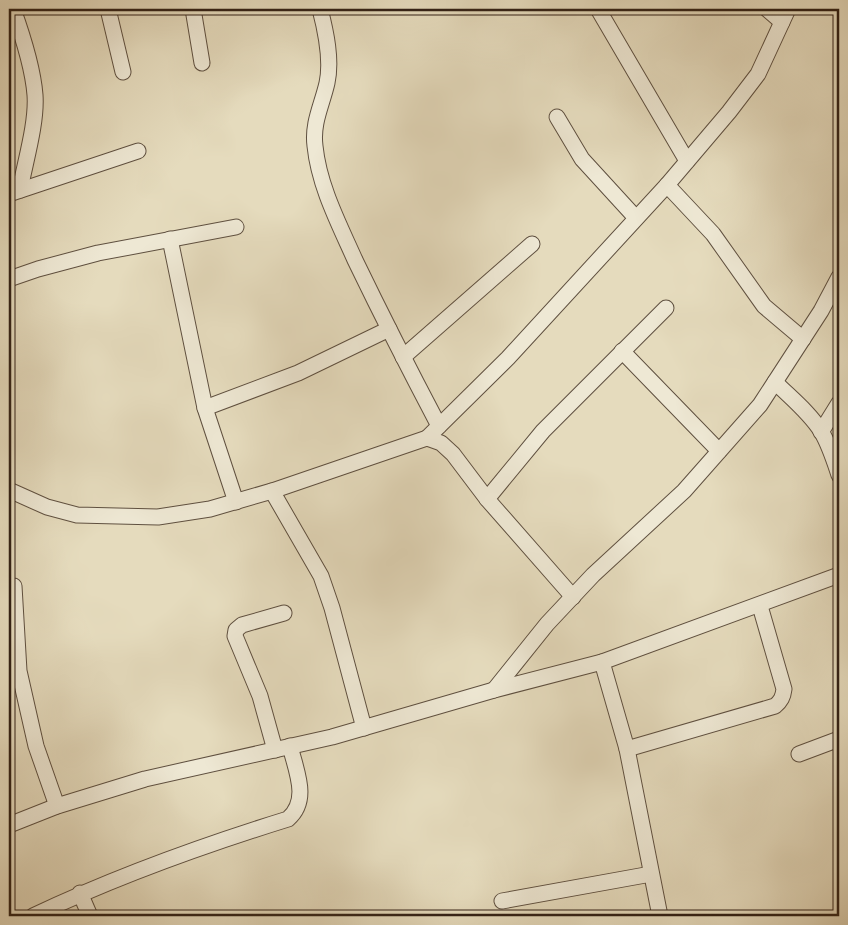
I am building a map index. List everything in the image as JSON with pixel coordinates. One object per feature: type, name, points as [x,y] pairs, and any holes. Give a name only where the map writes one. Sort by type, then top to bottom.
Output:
[{"type":"street","points":[[14,9],[33,81],[35,97],[34,120],[14,192]]},
{"type":"street","points":[[108,9],[123,72]]},
{"type":"street","points":[[193,9],[202,63]]},
{"type":"street","points":[[320,9],[330,63],[327,83],[316,118],[314,145],[319,168],[337,221],[388,329],[439,426]]},
{"type":"street","points":[[598,9],[687,161]]},
{"type":"street","points":[[9,490],[47,507],[77,515],[158,517],[210,510],[272,492],[427,438],[508,358],[667,185],[729,112],[758,74],[785,16],[768,9]]},
{"type":"street","points":[[557,117],[582,159],[636,218]]},
{"type":"street","points":[[14,192],[138,151]]},
{"type":"street","points":[[667,185],[713,234],[764,306],[803,339]]},
{"type":"street","points":[[9,279],[98,253],[236,227]]},
{"type":"street","points":[[170,239],[204,408],[236,502]]},
{"type":"street","points":[[403,357],[532,244]]},
{"type":"street","points":[[494,690],[547,624],[593,575],[684,491],[760,405],[821,311],[839,276]]},
{"type":"street","points":[[487,499],[543,431],[666,308]]},
{"type":"street","points":[[204,408],[298,373],[388,329]]},
{"type":"street","points":[[622,351],[719,451]]},
{"type":"street","points":[[775,382],[810,416],[831,452],[839,475]]},
{"type":"street","points":[[821,432],[839,403]]},
{"type":"street","points":[[427,438],[441,442],[453,454],[487,499],[573,597]]},
{"type":"street","points":[[272,492],[321,576],[332,608],[364,728]]},
{"type":"street","points":[[9,825],[57,806],[145,779],[364,728],[494,690],[602,662],[839,576]]},
{"type":"street","points":[[14,586],[19,671],[36,746],[57,806]]},
{"type":"street","points":[[627,749],[775,706],[780,702],[784,690],[760,606]]},
{"type":"street","points":[[275,750],[260,696],[235,636],[236,630],[242,626],[284,613]]},
{"type":"street","points":[[602,662],[627,749],[660,916]]},
{"type":"street","points":[[799,754],[839,739]]},
{"type":"street","points":[[33,916],[80,893],[202,847],[288,819],[296,812],[300,800],[299,783],[290,746]]},
{"type":"street","points":[[502,901],[651,874]]},
{"type":"street","points":[[80,893],[90,916]]}]
